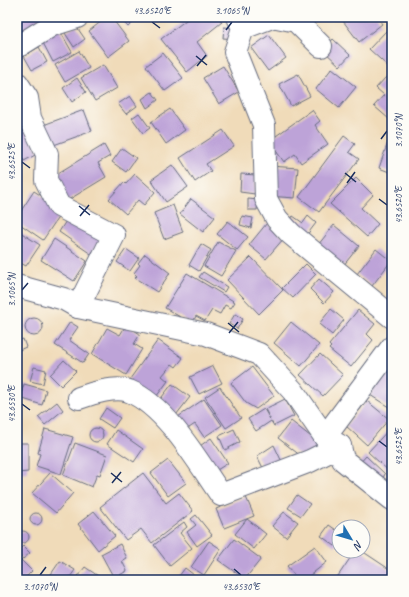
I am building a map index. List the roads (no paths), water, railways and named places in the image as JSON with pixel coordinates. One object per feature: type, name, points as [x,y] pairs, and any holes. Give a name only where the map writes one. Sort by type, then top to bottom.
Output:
[{"type":"street","points":[[17,47],[52,25],[77,17]]},
{"type":"street","points":[[272,17],[240,22],[236,52],[264,125],[266,199],[277,219],[291,234],[392,317]]},
{"type":"street","points":[[277,17],[296,21],[321,46]]},
{"type":"street","points":[[17,83],[27,98],[30,118],[47,154],[46,180],[60,206],[114,235],[78,307]]},
{"type":"street","points":[[17,286],[64,299],[78,307],[206,334],[259,354],[294,391],[332,441],[343,460],[392,499]]},
{"type":"street","points":[[79,398],[98,390],[128,390],[160,411],[221,495],[310,461],[332,441],[392,347]]}]
